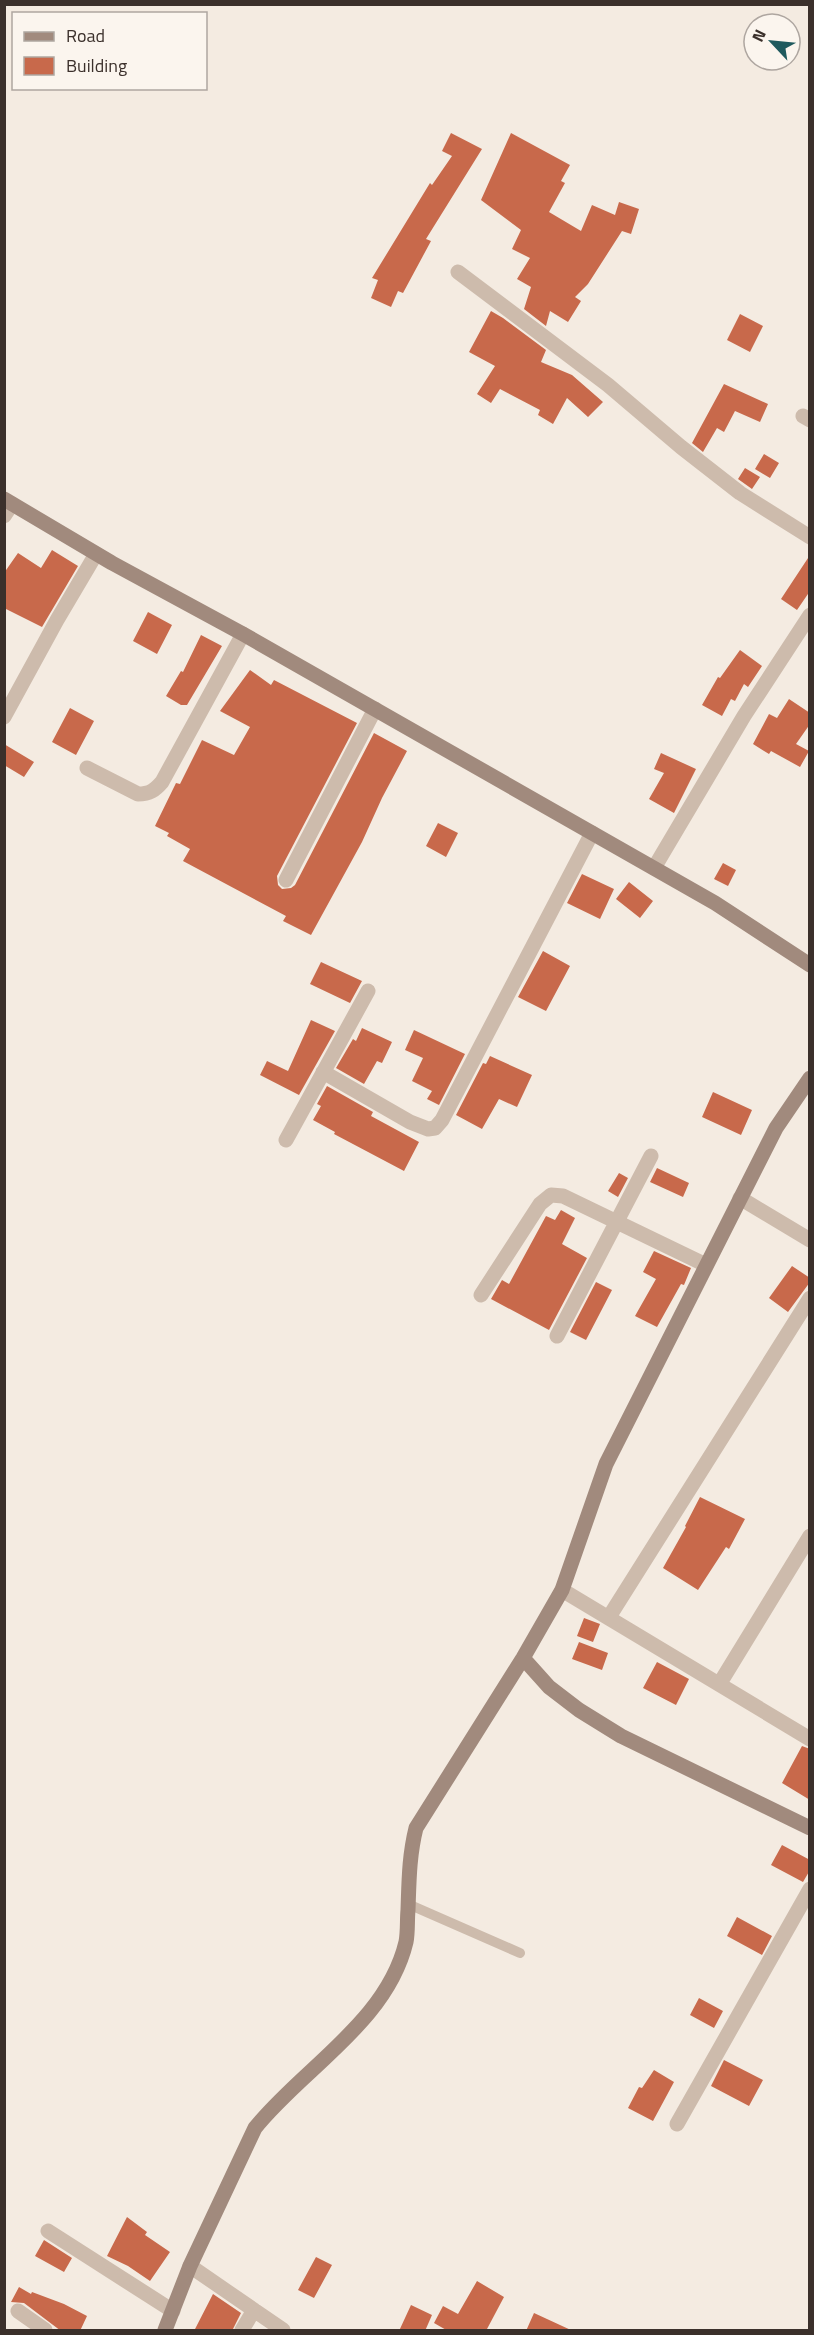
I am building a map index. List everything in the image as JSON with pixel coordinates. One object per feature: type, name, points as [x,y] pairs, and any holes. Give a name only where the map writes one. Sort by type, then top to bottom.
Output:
[{"type":"main road","points":[[7,506],[243,634],[716,903],[810,965]]},
{"type":"main road","points":[[165,2331],[255,2128],[270,2109],[351,2033],[390,1983],[406,1941],[410,1851],[416,1828],[523,1658],[567,1593],[606,1464],[776,1128],[810,1078]]},
{"type":"main road","points":[[523,1658],[549,1687],[612,1731],[810,1828]]},
{"type":"street","points":[[458,272],[608,385],[740,493],[810,537]]},
{"type":"street","points":[[4,717],[96,554]]},
{"type":"street","points":[[654,868],[744,716],[810,615]]},
{"type":"street","points":[[87,768],[138,794],[147,794],[155,790],[162,782],[243,634]]},
{"type":"street","points":[[286,880],[375,709]]},
{"type":"street","points":[[323,1072],[410,1122],[428,1130],[435,1128],[592,833]]},
{"type":"street","points":[[286,1140],[368,991]]},
{"type":"street","points":[[557,1336],[651,1156]]},
{"type":"street","points":[[481,1295],[540,1204],[551,1195],[563,1197],[706,1264]]},
{"type":"street","points":[[740,1198],[810,1240]]},
{"type":"street","points":[[609,1617],[810,1298]]},
{"type":"street","points":[[720,1683],[810,1536]]},
{"type":"street","points":[[567,1593],[810,1739]]},
{"type":"street","points":[[677,2124],[810,1889]]},
{"type":"street","points":[[48,2231],[172,2311]]},
{"type":"street","points":[[194,2269],[283,2331]]},
{"type":"street","points":[[242,2331],[254,2310]]},
{"type":"street","points":[[18,2311],[45,2331]]},
{"type":"lane","points":[[408,1904],[520,1953]]},
{"type":"building","points":[[451,133],[482,149],[426,239],[431,241],[403,293],[398,291],[391,307],[371,298],[378,280],[372,278],[430,183],[432,185],[452,156],[442,151]]},
{"type":"building","points":[[511,133],[570,165],[561,181],[565,183],[549,212],[581,231],[592,205],[615,215],[619,202],[639,209],[631,234],[622,231],[588,284],[575,297],[581,301],[568,322],[550,311],[546,326],[524,309],[531,287],[517,279],[530,258],[512,249],[521,230],[481,200]]},
{"type":"building","points":[[491,311],[546,350],[541,362],[572,375],[603,402],[588,417],[567,398],[553,424],[538,415],[540,410],[500,389],[491,403],[477,394],[495,366],[469,352]]},
{"type":"building","points":[[740,314],[763,326],[750,352],[727,340]]},
{"type":"building","points":[[724,384],[768,404],[760,422],[735,411],[724,432],[717,428],[703,452],[692,443]]},
{"type":"building","points":[[764,454],[779,463],[770,478],[755,469]]},
{"type":"building","points":[[745,468],[760,477],[752,489],[738,479]]},
{"type":"building","points":[[52,550],[78,566],[42,627],[4,608],[4,573],[18,553],[41,568]]},
{"type":"building","points":[[810,555],[810,591],[797,610],[781,599]]},
{"type":"building","points":[[148,612],[172,625],[157,654],[133,641]]},
{"type":"building","points":[[201,635],[222,646],[187,705],[181,705],[166,696],[181,671],[183,672]]},
{"type":"building","points":[[740,650],[762,666],[748,687],[744,684],[735,701],[731,699],[722,716],[702,705],[718,677],[720,678]]},
{"type":"building","points":[[250,670],[271,685],[274,680],[357,723],[277,876],[278,885],[282,889],[295,885],[374,733],[407,751],[362,842],[311,935],[283,921],[286,916],[183,861],[190,849],[167,836],[169,833],[155,826],[176,783],[180,784],[202,740],[234,755],[250,727],[220,711]]},
{"type":"building","points":[[789,699],[810,713],[810,724],[796,744],[809,751],[800,767],[771,751],[769,754],[753,744],[769,714],[777,718]]},
{"type":"building","points":[[70,708],[94,721],[76,755],[52,742]]},
{"type":"building","points":[[4,744],[34,762],[24,777],[4,765]]},
{"type":"building","points":[[661,753],[696,769],[674,813],[649,799],[664,773],[654,769]]},
{"type":"building","points":[[438,823],[458,833],[446,857],[426,846]]},
{"type":"building","points":[[723,863],[736,870],[728,886],[714,879]]},
{"type":"building","points":[[582,874],[614,889],[600,919],[567,903]]},
{"type":"building","points":[[629,882],[653,901],[640,918],[616,899]]},
{"type":"building","points":[[543,951],[570,966],[546,1011],[518,997]]},
{"type":"building","points":[[321,962],[362,981],[350,1003],[310,984]]},
{"type":"building","points":[[311,1020],[335,1031],[299,1095],[260,1075],[267,1061],[288,1071]]},
{"type":"building","points":[[362,1028],[392,1042],[382,1063],[377,1061],[364,1084],[336,1068],[353,1039],[356,1041]]},
{"type":"building","points":[[414,1030],[465,1054],[439,1105],[427,1099],[432,1091],[412,1081],[423,1058],[405,1050]]},
{"type":"building","points":[[490,1056],[532,1075],[517,1107],[499,1099],[482,1129],[456,1115],[483,1063],[486,1064]]},
{"type":"building","points":[[327,1086],[373,1112],[371,1116],[419,1142],[404,1171],[334,1134],[335,1132],[313,1120],[321,1106],[317,1104]]},
{"type":"building","points":[[713,1092],[752,1110],[741,1135],[702,1117]]},
{"type":"building","points":[[657,1168],[689,1183],[683,1197],[650,1182]]},
{"type":"building","points":[[619,1173],[628,1178],[618,1197],[608,1191]]},
{"type":"building","points":[[561,1210],[575,1218],[562,1244],[587,1258],[549,1330],[491,1299],[502,1280],[509,1284],[546,1216],[555,1220]]},
{"type":"building","points":[[654,1251],[691,1268],[684,1285],[681,1284],[657,1327],[635,1316],[656,1279],[643,1272]]},
{"type":"building","points":[[792,1266],[810,1278],[810,1282],[788,1312],[769,1298]]},
{"type":"building","points":[[596,1282],[612,1290],[586,1340],[570,1332]]},
{"type":"building","points":[[700,1497],[745,1519],[729,1549],[726,1547],[698,1590],[663,1568]]},
{"type":"building","points":[[584,1618],[600,1624],[593,1642],[577,1636]]},
{"type":"building","points":[[579,1642],[608,1653],[602,1670],[572,1659]]},
{"type":"building","points":[[657,1662],[689,1679],[676,1705],[643,1688]]},
{"type":"building","points":[[802,1746],[810,1749],[810,1800],[782,1783]]},
{"type":"building","points":[[782,1845],[810,1860],[810,1870],[803,1882],[771,1865]]},
{"type":"building","points":[[737,1917],[772,1936],[762,1955],[727,1936]]},
{"type":"building","points":[[699,1998],[723,2011],[714,2028],[690,2015]]},
{"type":"building","points":[[724,2060],[763,2080],[749,2106],[711,2086]]},
{"type":"building","points":[[654,2070],[674,2082],[653,2121],[628,2108],[639,2087],[642,2088]]},
{"type":"building","points":[[127,2217],[147,2232],[145,2235],[170,2252],[150,2281],[128,2266],[107,2256]]},
{"type":"building","points":[[44,2240],[72,2258],[64,2272],[35,2256]]},
{"type":"building","points":[[316,2257],[332,2265],[314,2298],[298,2290]]},
{"type":"building","points":[[477,2281],[504,2297],[487,2329],[490,2331],[448,2331],[434,2323],[443,2306],[458,2314]]},
{"type":"building","points":[[19,2287],[31,2294],[32,2292],[64,2304],[87,2316],[80,2331],[61,2331],[24,2303],[11,2302]]},
{"type":"building","points":[[213,2294],[241,2313],[232,2331],[194,2331]]},
{"type":"building","points":[[411,2305],[432,2315],[425,2331],[399,2331]]},
{"type":"building","points":[[534,2313],[573,2331],[526,2331]]}]
